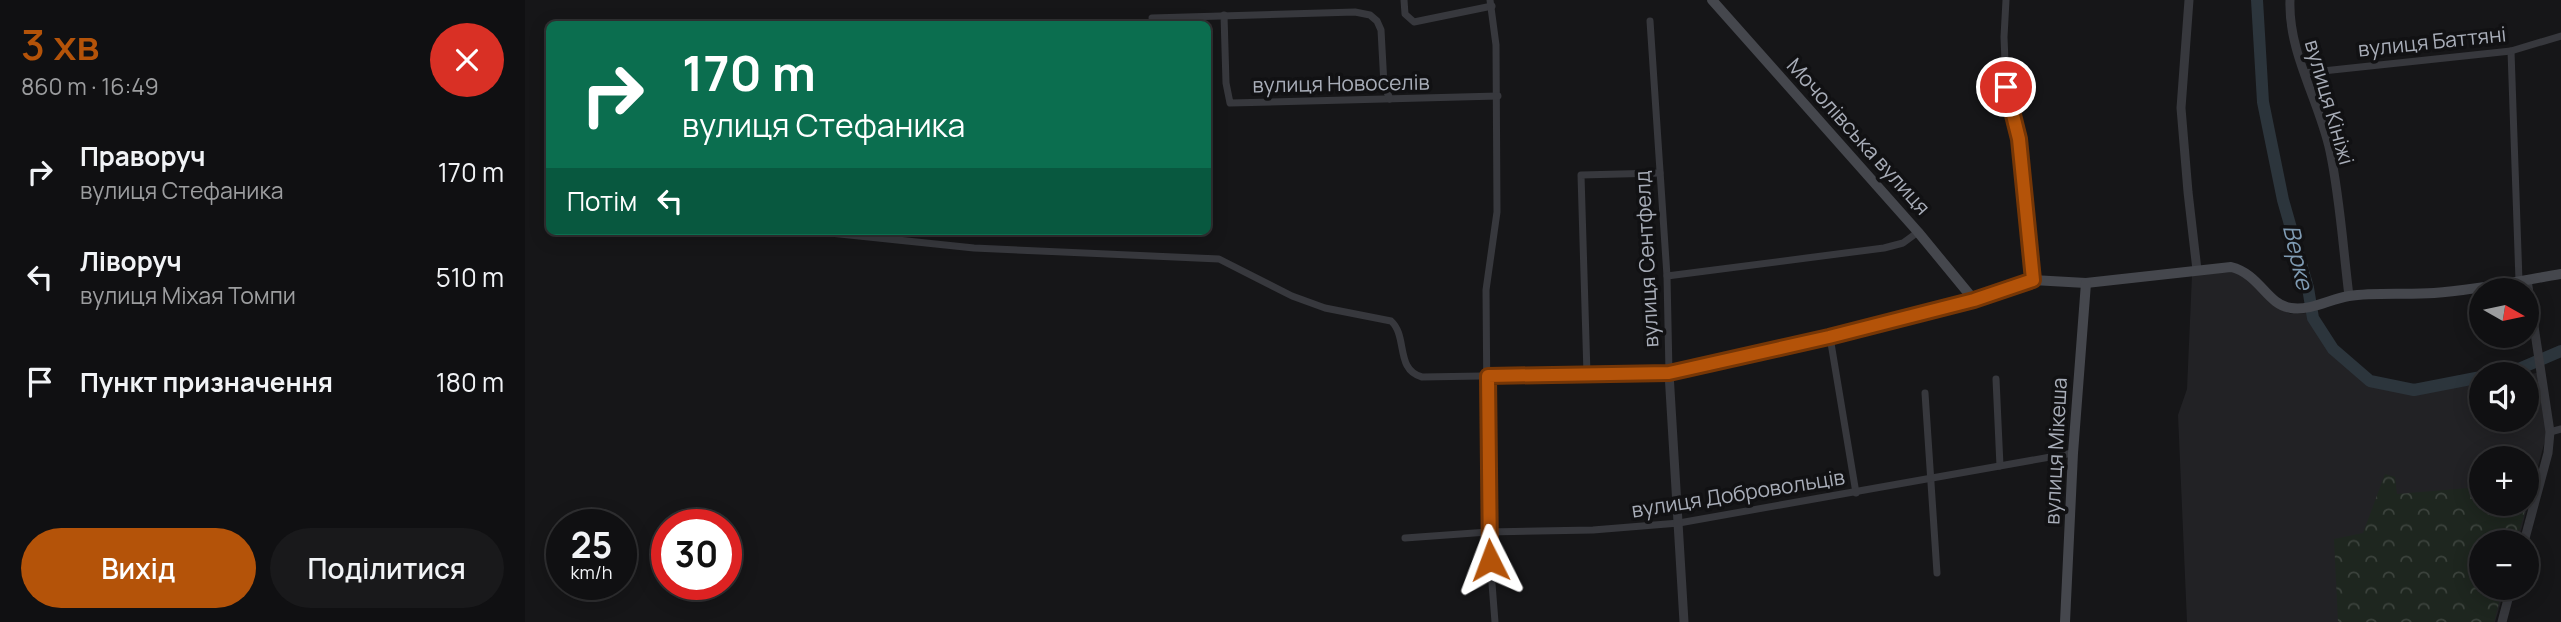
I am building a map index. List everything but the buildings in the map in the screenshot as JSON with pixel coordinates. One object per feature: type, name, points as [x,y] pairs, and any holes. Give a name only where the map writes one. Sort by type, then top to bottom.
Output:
[{"type":"main road","name":"Мочолівська вулиця","points":[[1712,0],[1918,232],[1974,300]]},
{"type":"main road","points":[[1974,300],[2033,280],[2086,283],[2231,267],[2243,270],[2280,304],[2290,308],[2310,307],[2349,296],[2435,293],[2469,288]]},
{"type":"main road","points":[[2539,278],[2561,274]]},
{"type":"main road","name":"вулиця Мікеша","points":[[2065,622],[2073,453],[2086,283]]},
{"type":"street","points":[[1403,0],[1405,14],[1413,22],[1491,3],[1496,45],[1497,212],[1486,290],[1488,533],[1495,622]]},
{"type":"street","points":[[2007,0],[2004,37],[2006,87],[2019,139],[2033,280]]},
{"type":"street","points":[[2189,0],[2181,108],[2187,192],[2197,270]]},
{"type":"street","name":"вулиця Кініжі","points":[[2290,0],[2296,51],[2317,106],[2330,151],[2349,296]]},
{"type":"street","points":[[1152,18],[1355,12],[1370,15],[1381,30],[1384,85],[1390,99]]},
{"type":"street","name":"вулиця Новоселів","points":[[1223,16],[1226,83],[1230,103],[1497,96]]},
{"type":"street","name":"вулиця Сентфелд","points":[[1650,21],[1667,276],[1669,373],[1684,622]]},
{"type":"street","name":"вулиця Баттяні","points":[[2304,73],[2511,51],[2561,36]]},
{"type":"street","points":[[2511,51],[2523,278]]},
{"type":"street","points":[[1587,374],[1581,175],[1660,173]]},
{"type":"street","points":[[1667,276],[1884,248],[1903,243],[1918,232]]},
{"type":"street","points":[[849,235],[974,248],[1219,259],[1292,296],[1325,308],[1391,321],[1399,328],[1404,359],[1415,375],[1669,373],[1829,337],[1974,300]]},
{"type":"street","points":[[1829,337],[1856,493]]},
{"type":"street","points":[[2527,530],[2548,453],[2550,432],[2538,348]]},
{"type":"street","points":[[1996,379],[2000,466]]},
{"type":"street","points":[[1925,393],[1937,573]]},
{"type":"street","points":[[2550,432],[2561,429]]},
{"type":"street","name":"вулиця Добровольців","points":[[1405,538],[1593,530],[1679,523],[2073,453]]},
{"type":"street","points":[[2501,622],[2507,600]]},
{"type":"shaded area","points":[[2231,272],[2242,274],[2278,308],[2291,314],[2307,313],[2329,352],[2367,384],[2412,395],[2469,384],[2469,432],[2539,432],[2540,372],[2547,433],[2539,463],[2539,446],[2469,446],[2469,516],[2525,516],[2521,530],[2469,530],[2469,600],[2501,600],[2495,622],[2187,622],[2178,415],[2187,389],[2192,275]]},
{"type":"green space","points":[[2385,474],[2395,477],[2397,494],[2469,488],[2469,516],[2524,516],[2519,530],[2469,530],[2469,600],[2500,600],[2494,622],[2338,622],[2334,539],[2363,533]]},
{"type":"waterway","name":"Верке","points":[[2257,0],[2263,102],[2283,200],[2308,288],[2313,318],[2333,349],[2370,381],[2414,390],[2469,379]]},
{"type":"waterway","name":"Верке","points":[[2535,362],[2561,351]]},
{"type":"route","points":[[1490,560],[1488,376],[1669,373],[1829,337],[1974,300],[2033,280],[2019,139],[2006,87]]}]
